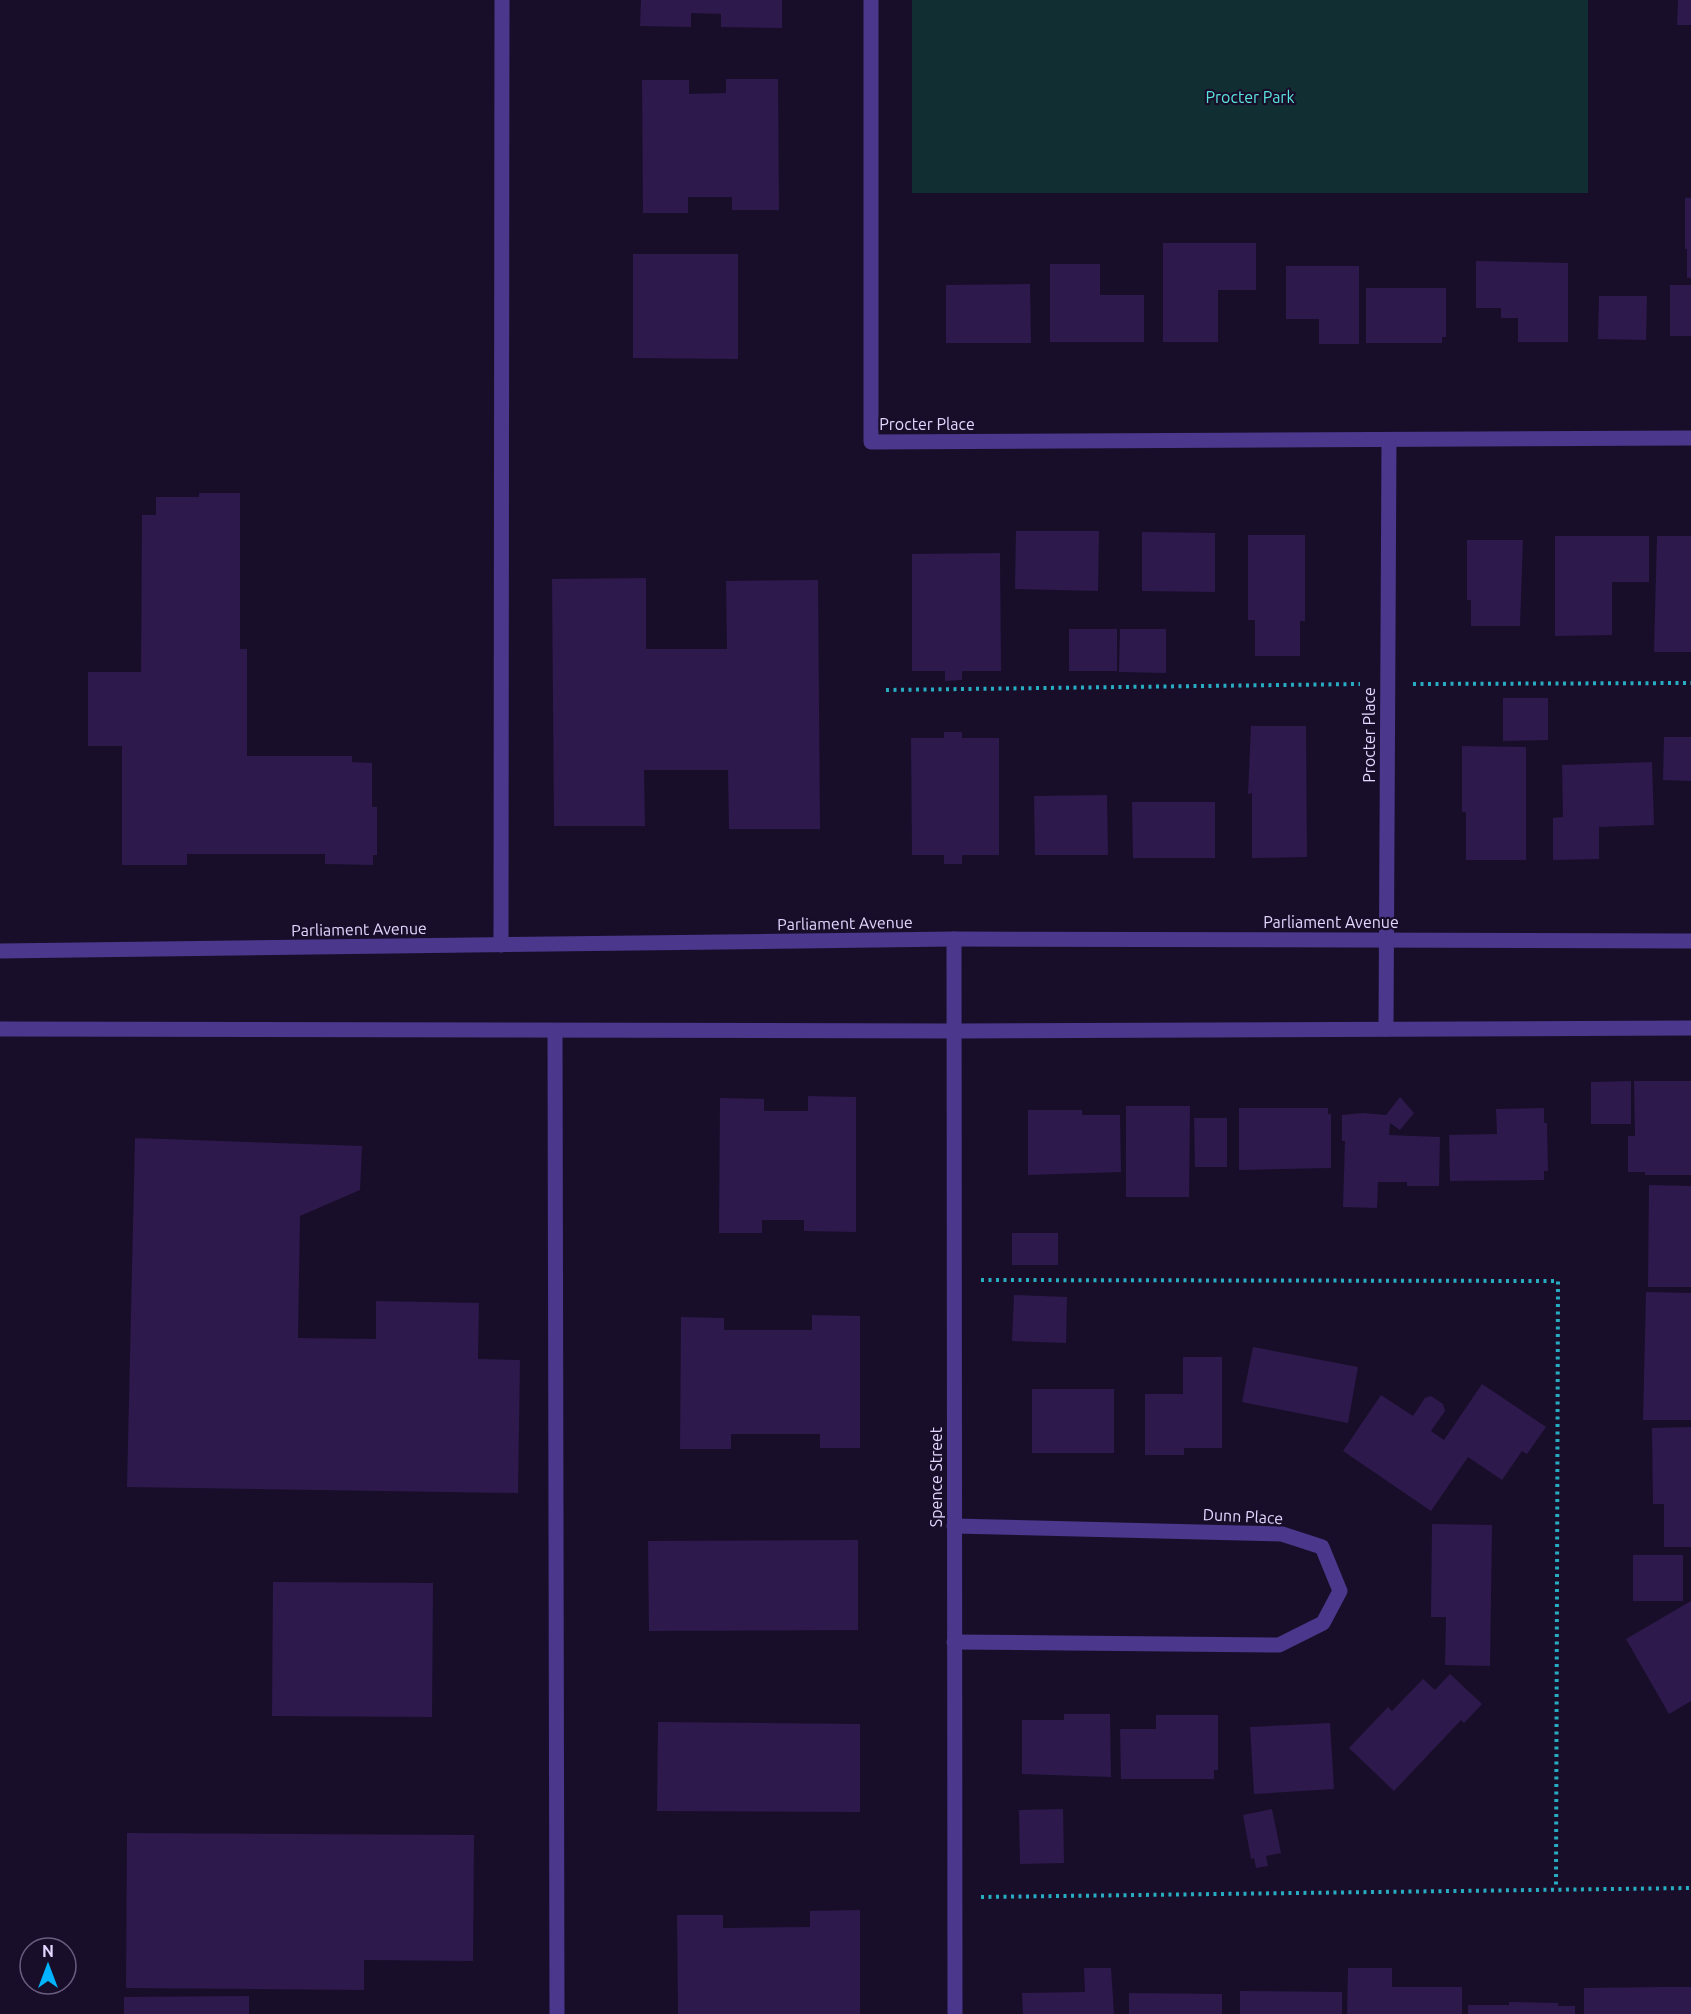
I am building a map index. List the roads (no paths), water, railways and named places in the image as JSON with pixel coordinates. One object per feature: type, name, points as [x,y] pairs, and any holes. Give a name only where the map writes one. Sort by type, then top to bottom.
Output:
[{"type":"street","points":[[501,945],[502,0]]},
{"type":"street","name":"Procter Place","points":[[871,0],[871,442],[1691,438]]},
{"type":"street","name":"Procter Place","points":[[1386,1029],[1389,440]]},
{"type":"street","name":"Parliament Avenue","points":[[0,951],[954,939],[1691,941]]},
{"type":"street","name":"Spence Street","points":[[954,939],[955,2014]]},
{"type":"street","points":[[0,1029],[954,1031],[1691,1028]]},
{"type":"street","points":[[555,1031],[557,2014]]},
{"type":"street","name":"Dunn Place","points":[[954,1526],[1282,1534],[1322,1547],[1340,1591],[1323,1623],[1279,1645],[954,1642]]},
{"type":"park label","name":"Procter Park","points":[[1250,97]]}]
